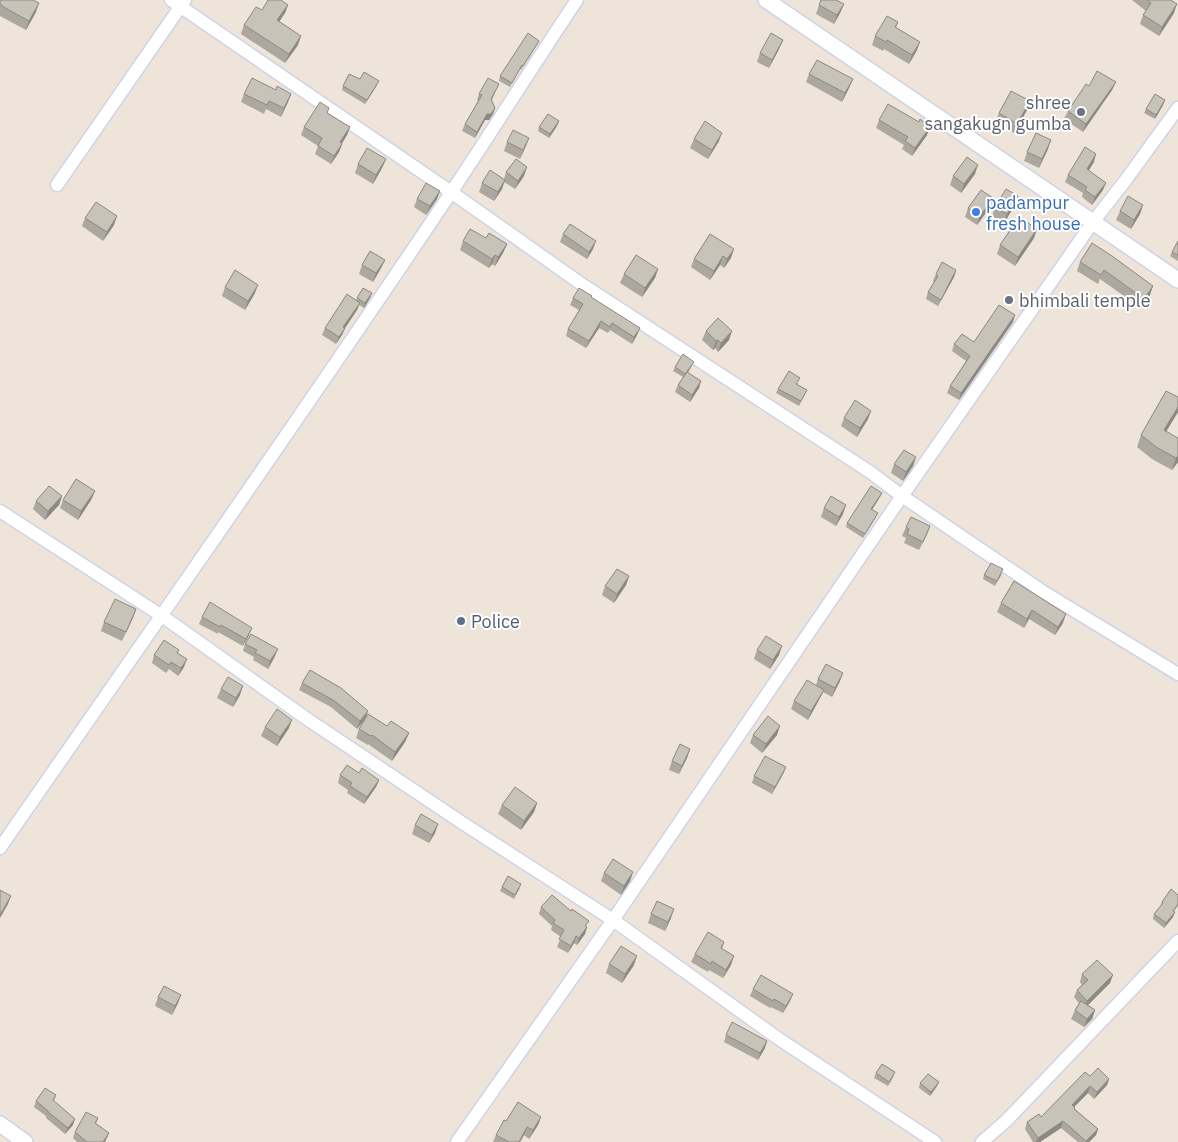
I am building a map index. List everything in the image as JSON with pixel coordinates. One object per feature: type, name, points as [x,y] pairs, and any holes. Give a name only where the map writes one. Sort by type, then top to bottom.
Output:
[{"type":"street","points":[[0,848],[162,616],[451,192],[577,0]]},
{"type":"street","points":[[766,0],[1178,280]]},
{"type":"street","points":[[57,185],[179,2],[580,283],[870,472],[902,496],[1042,591],[1178,674]]},
{"type":"street","points":[[457,1142],[613,920],[902,496],[1093,222],[1178,108]]},
{"type":"street","points":[[0,511],[162,616],[310,721],[464,824],[613,920],[780,1039],[935,1142]]},
{"type":"street","points":[[982,1142],[1007,1120],[1178,941]]},
{"type":"street","points":[[0,1124],[25,1142]]},
{"type":"building","points":[[0,0],[33,0],[39,3],[29,21],[5,8],[0,4]]},
{"type":"building","points":[[268,0],[281,0],[288,5],[277,20],[301,36],[289,54],[244,25],[256,7],[262,10]]},
{"type":"building","points":[[821,0],[836,0],[844,4],[837,15],[819,5]]},
{"type":"building","points":[[1147,0],[1171,0],[1177,4],[1162,27],[1143,15],[1151,3]]},
{"type":"building","points":[[887,16],[898,22],[895,27],[920,42],[912,55],[887,40],[886,42],[875,36]]},
{"type":"building","points":[[528,33],[539,41],[512,83],[500,76]]},
{"type":"building","points":[[771,33],[783,40],[772,60],[760,53]]},
{"type":"building","points":[[817,60],[853,79],[845,93],[809,74]]},
{"type":"building","points":[[1097,71],[1116,82],[1086,124],[1068,111],[1086,84],[1089,86]]},
{"type":"building","points":[[364,72],[379,81],[367,100],[343,86],[349,74],[360,79]]},
{"type":"building","points":[[252,78],[276,90],[277,86],[291,94],[284,108],[269,101],[267,105],[244,94]]},
{"type":"building","points":[[488,78],[499,84],[491,99],[495,108],[491,114],[487,114],[477,132],[465,124],[482,95],[479,94]]},
{"type":"building","points":[[1011,91],[1030,101],[1017,124],[999,113]]},
{"type":"building","points":[[1155,94],[1165,100],[1156,115],[1146,109]]},
{"type":"building","points":[[320,102],[329,108],[327,113],[350,127],[340,142],[342,144],[334,156],[318,146],[322,138],[304,127]]},
{"type":"building","points":[[888,104],[919,122],[920,119],[930,127],[915,148],[905,141],[908,137],[879,120]]},
{"type":"building","points":[[548,114],[559,121],[550,134],[539,127]]},
{"type":"building","points":[[705,121],[722,133],[712,150],[694,139]]},
{"type":"building","points":[[513,130],[529,138],[523,150],[507,142]]},
{"type":"building","points":[[1036,133],[1051,140],[1042,159],[1027,152]]},
{"type":"building","points":[[1085,147],[1096,154],[1087,169],[1106,183],[1095,197],[1085,190],[1087,187],[1068,175]]},
{"type":"building","points":[[367,148],[386,159],[376,175],[358,164]]},
{"type":"building","points":[[967,157],[978,165],[964,184],[953,176]]},
{"type":"building","points":[[516,159],[527,167],[518,181],[506,172]]},
{"type":"building","points":[[490,170],[505,180],[498,192],[482,183]]},
{"type":"building","points":[[426,183],[440,191],[430,206],[417,199]]},
{"type":"building","points":[[1006,189],[1018,196],[1007,214],[995,207]]},
{"type":"building","points":[[981,190],[993,198],[980,216],[968,208]]},
{"type":"building","points":[[1128,196],[1143,205],[1134,220],[1120,211]]},
{"type":"building","points":[[96,202],[117,216],[107,232],[85,218]]},
{"type":"building","points":[[1019,217],[1037,229],[1018,257],[1000,245]]},
{"type":"building","points":[[570,224],[596,241],[589,252],[563,234]]},
{"type":"building","points":[[470,229],[486,238],[489,233],[507,244],[498,257],[495,255],[492,259],[463,241]]},
{"type":"building","points":[[710,234],[734,249],[727,259],[723,256],[714,271],[694,259]]},
{"type":"building","points":[[1178,241],[1178,255],[1172,252]]},
{"type":"building","points":[[1092,243],[1153,286],[1144,299],[1104,270],[1101,275],[1080,262]]},
{"type":"building","points":[[370,251],[385,260],[376,273],[362,265]]},
{"type":"building","points":[[636,255],[658,269],[645,288],[624,274]]},
{"type":"building","points":[[942,262],[956,270],[941,300],[928,292],[938,276],[936,274]]},
{"type":"building","points":[[235,270],[258,285],[248,301],[225,287]]},
{"type":"building","points":[[363,288],[372,293],[365,303],[357,298]]},
{"type":"building","points":[[579,288],[640,328],[634,337],[612,323],[610,327],[601,321],[589,341],[568,329],[583,304],[573,298]]},
{"type":"building","points":[[347,294],[360,303],[343,327],[345,328],[339,337],[325,328]]},
{"type":"building","points":[[999,305],[1015,315],[961,393],[950,386],[970,356],[954,344],[962,334],[974,342]]},
{"type":"building","points":[[718,318],[732,331],[721,343],[718,340],[716,341],[706,331]]},
{"type":"building","points":[[683,354],[694,362],[685,374],[675,367]]},
{"type":"building","points":[[789,371],[800,378],[796,384],[807,390],[801,401],[778,389]]},
{"type":"building","points":[[687,372],[701,381],[692,395],[678,385]]},
{"type":"building","points":[[1166,391],[1178,397],[1178,407],[1164,430],[1178,438],[1178,456],[1176,458],[1156,447],[1141,435]]},
{"type":"building","points":[[855,400],[871,411],[860,428],[844,418]]},
{"type":"building","points":[[904,450],[916,457],[906,472],[894,464]]},
{"type":"building","points":[[76,479],[95,491],[81,511],[63,500]]},
{"type":"building","points":[[49,486],[62,496],[48,511],[36,501]]},
{"type":"building","points":[[871,486],[882,493],[871,509],[878,513],[865,534],[847,523]]},
{"type":"building","points":[[831,496],[846,505],[839,517],[824,508]]},
{"type":"building","points":[[911,517],[930,526],[923,542],[907,534],[909,529],[906,527]]},
{"type":"building","points":[[991,563],[1003,569],[997,581],[984,575]]},
{"type":"building","points":[[617,569],[629,576],[617,594],[605,586]]},
{"type":"building","points":[[1014,581],[1066,614],[1058,627],[1032,610],[1027,619],[1001,603]]},
{"type":"building","points":[[115,599],[136,609],[126,632],[104,622]]},
{"type":"building","points":[[210,602],[252,628],[246,639],[202,617]]},
{"type":"building","points":[[251,634],[278,649],[270,661],[255,653],[257,650],[245,644]]},
{"type":"building","points":[[766,636],[782,646],[773,660],[757,650]]},
{"type":"building","points":[[164,640],[179,650],[177,653],[187,659],[181,668],[171,662],[169,665],[154,655]]},
{"type":"building","points":[[826,664],[843,673],[835,688],[818,679]]},
{"type":"building","points":[[310,670],[341,688],[368,711],[360,721],[333,700],[302,683]]},
{"type":"building","points":[[228,677],[243,686],[236,698],[221,689]]},
{"type":"building","points":[[807,680],[824,690],[811,711],[794,701]]},
{"type":"building","points":[[277,709],[292,720],[280,737],[265,727]]},
{"type":"building","points":[[368,714],[387,726],[391,721],[409,733],[395,752],[372,735],[359,729]]},
{"type":"building","points":[[768,716],[780,726],[766,744],[753,735]]},
{"type":"building","points":[[680,744],[690,749],[682,766],[672,761]]},
{"type":"building","points":[[765,756],[786,767],[775,787],[754,776]]},
{"type":"building","points":[[347,765],[359,773],[362,768],[379,780],[367,797],[350,786],[352,783],[340,775]]},
{"type":"building","points":[[515,787],[537,803],[524,821],[502,805]]},
{"type":"building","points":[[421,814],[438,824],[432,835],[415,825]]},
{"type":"building","points":[[613,859],[633,872],[624,886],[604,873]]},
{"type":"building","points":[[508,876],[521,884],[515,895],[502,887]]},
{"type":"building","points":[[1171,889],[1178,895],[1178,904],[1173,911],[1175,912],[1166,923],[1154,914]]},
{"type":"building","points":[[0,890],[11,896],[0,915]]},
{"type":"building","points":[[552,895],[571,911],[572,909],[589,921],[585,926],[587,927],[579,938],[576,936],[571,946],[559,939],[564,930],[553,923],[555,920],[541,907]]},
{"type":"building","points":[[657,901],[674,909],[668,922],[651,914]]},
{"type":"building","points":[[708,932],[724,942],[721,948],[734,956],[726,970],[712,961],[711,964],[695,954]]},
{"type":"building","points":[[621,946],[637,956],[625,974],[609,964]]},
{"type":"building","points":[[1097,960],[1113,975],[1087,1001],[1077,990],[1088,980],[1082,974]]},
{"type":"building","points":[[761,975],[793,994],[786,1006],[774,999],[773,1001],[753,989]]},
{"type":"building","points":[[164,986],[181,995],[175,1006],[158,997]]},
{"type":"building","points":[[1081,1001],[1095,1010],[1087,1019],[1075,1010]]},
{"type":"building","points":[[732,1022],[767,1041],[760,1053],[726,1035]]},
{"type":"building","points":[[882,1064],[895,1072],[889,1082],[876,1073]]},
{"type":"building","points":[[1098,1068],[1109,1079],[1097,1092],[1090,1086],[1072,1105],[1074,1109],[1098,1129],[1086,1141],[1063,1121],[1038,1138],[1027,1122],[1039,1114],[1041,1117],[1085,1072],[1090,1076]]},
{"type":"building","points":[[928,1074],[939,1082],[931,1092],[920,1083]]},
{"type":"building","points":[[45,1088],[56,1095],[53,1100],[75,1119],[68,1128],[36,1101]]},
{"type":"building","points":[[518,1102],[541,1117],[533,1130],[527,1127],[519,1142],[509,1142],[496,1135],[504,1120],[506,1121]]},
{"type":"building","points":[[86,1112],[98,1118],[95,1123],[109,1133],[103,1142],[87,1142],[75,1132]]},
{"type":"place","name":"shree sangakugn gumba","points":[[1081,112]]},
{"type":"place","name":"padampur fresh house","points":[[976,212]]},
{"type":"place","name":"bhimbali temple","points":[[1009,300]]},
{"type":"place","name":"Police","points":[[461,621]]}]
